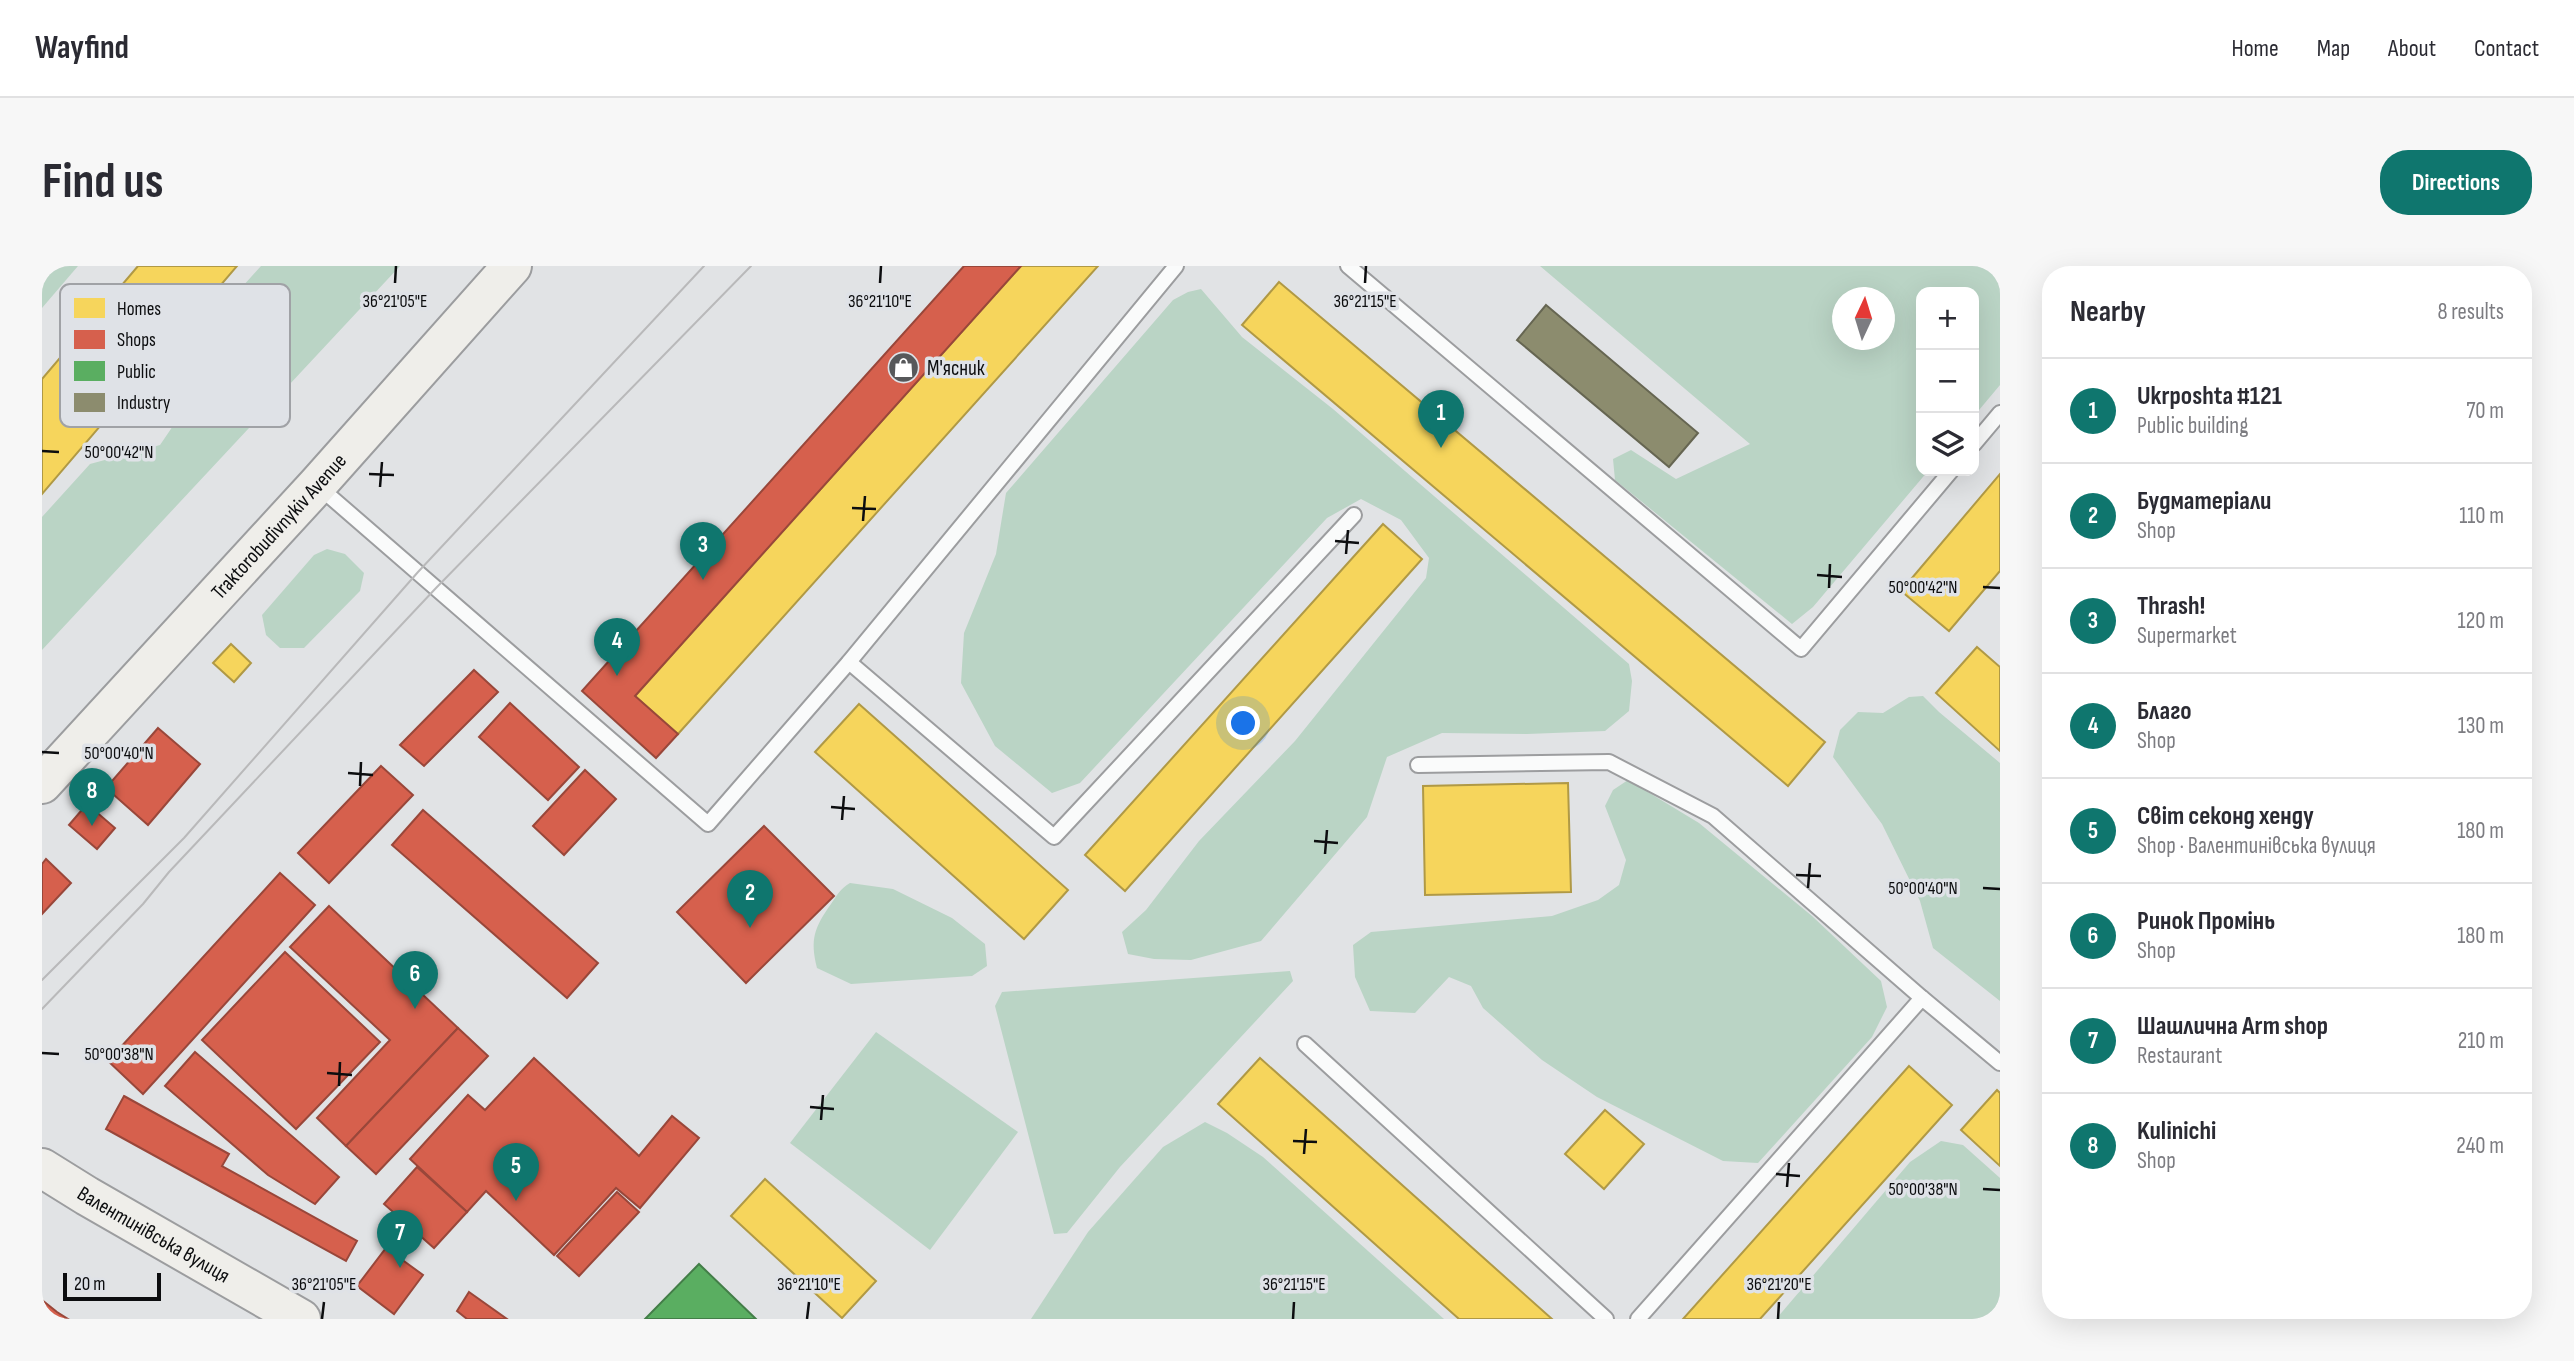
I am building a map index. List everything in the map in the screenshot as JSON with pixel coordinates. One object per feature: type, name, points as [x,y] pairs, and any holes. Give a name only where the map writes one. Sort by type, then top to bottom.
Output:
[{"type":"main road","name":"Traktorobudivnykiv Avenue","points":[[42,784],[317,485],[512,266]]},
{"type":"main road","name":"Валентинівська вулиця","points":[[43,1171],[301,1319]]},
{"type":"lane","points":[[317,485],[708,824],[849,662],[1176,266]]},
{"type":"lane","points":[[1348,266],[1801,649],[1947,476]]},
{"type":"lane","points":[[1979,438],[2000,413]]},
{"type":"lane","points":[[849,662],[1054,837],[1354,515]]},
{"type":"lane","points":[[1418,765],[1609,762],[1713,816],[2000,1063]]},
{"type":"lane","points":[[1638,1319],[1922,998]]},
{"type":"lane","points":[[1305,1044],[1605,1319]]},
{"type":"green space","points":[[42,266],[78,266],[60,284],[42,308]]},
{"type":"green space","points":[[261,266],[400,266],[290,384],[290,284],[245,284]]},
{"type":"green space","points":[[1540,266],[2000,266],[2000,385],[1979,410],[1979,287],[1916,287],[1916,476],[1924,476],[1813,607],[1792,624],[1615,480],[1613,459],[1631,450],[1676,479],[1750,444]]},
{"type":"green space","points":[[1201,289],[1242,337],[1333,409],[1629,664],[1632,681],[1629,711],[1605,731],[1442,733],[1387,757],[1367,817],[1261,941],[1191,960],[1154,959],[1128,954],[1122,932],[1146,910],[1199,841],[1295,741],[1426,578],[1429,558],[1401,520],[1361,499],[1327,518],[1080,783],[1052,793],[995,746],[961,683],[964,633],[996,554],[1006,493],[1173,300]]},
{"type":"green space","points":[[172,427],[250,427],[42,650],[42,517],[90,464],[160,445]]},
{"type":"green space","points":[[327,549],[345,554],[364,573],[360,591],[304,648],[280,648],[266,635],[262,615],[314,555]]},
{"type":"green space","points":[[1923,696],[2000,763],[2000,1001],[1933,948],[1920,901],[1882,824],[1833,757],[1840,730],[1858,712],[1883,713],[1909,697]]},
{"type":"green space","points":[[1628,780],[1699,823],[1812,916],[1881,981],[1887,1007],[1872,1037],[1758,1163],[1723,1161],[1597,1097],[1542,1060],[1483,1008],[1471,986],[1449,977],[1415,1013],[1370,1011],[1355,977],[1353,945],[1371,932],[1552,916],[1598,900],[1619,885],[1626,860],[1605,806],[1613,790]]},
{"type":"green space","points":[[850,883],[893,889],[952,918],[985,944],[987,966],[972,976],[851,984],[817,968],[814,941],[817,927],[837,895]]},
{"type":"green space","points":[[1290,971],[1293,981],[1120,1167],[1067,1233],[1054,1234],[995,1006],[1002,992]]},
{"type":"green space","points":[[876,1032],[1018,1132],[930,1250],[790,1143]]},
{"type":"green space","points":[[1205,1122],[1263,1157],[1444,1319],[1031,1319],[1088,1232],[1163,1147]]},
{"type":"green space","points":[[1941,1141],[1963,1145],[2000,1178],[2000,1317],[1776,1319],[1910,1162]]},
{"type":"building: Homes","points":[[138,266],[237,266],[222,284],[123,284]]},
{"type":"building: Homes","points":[[1021,266],[1098,266],[678,734],[635,696]]},
{"type":"building: Homes","points":[[1279,282],[1825,742],[1788,786],[1242,325]]},
{"type":"building: Homes","points":[[60,358],[60,427],[99,427],[42,494],[42,379]]},
{"type":"building: Homes","points":[[2000,474],[2000,571],[1949,631],[1901,591]]},
{"type":"building: Homes","points":[[1383,524],[1422,559],[1125,891],[1085,855]]},
{"type":"building: Homes","points":[[231,644],[251,663],[234,682],[213,663]]},
{"type":"building: Homes","points":[[1977,647],[2000,667],[2000,751],[1936,693]]},
{"type":"building: Homes","points":[[859,704],[1068,890],[1024,939],[815,752]]},
{"type":"building: Homes","points":[[1568,783],[1571,892],[1425,895],[1423,786]]},
{"type":"building: Homes","points":[[1260,1058],[1552,1319],[1459,1319],[1218,1104]]},
{"type":"building: Homes","points":[[1909,1066],[1952,1105],[1760,1319],[1683,1319]]},
{"type":"building: Homes","points":[[1997,1090],[2000,1093],[2000,1166],[1961,1130]]},
{"type":"building: Homes","points":[[1605,1110],[1644,1144],[1604,1189],[1565,1154]]},
{"type":"building: Homes","points":[[765,1179],[876,1281],[842,1318],[731,1216]]},
{"type":"building: Shops","points":[[964,266],[1021,266],[635,696],[678,734],[656,758],[582,691]]},
{"type":"building: Shops","points":[[474,670],[498,692],[424,766],[400,745]]},
{"type":"building: Shops","points":[[510,703],[579,767],[548,800],[479,737]]},
{"type":"building: Shops","points":[[158,728],[200,764],[148,825],[106,788]]},
{"type":"building: Shops","points":[[381,766],[413,795],[329,883],[298,853]]},
{"type":"building: Shops","points":[[585,770],[616,799],[564,855],[533,826]]},
{"type":"building: Shops","points":[[87,804],[115,828],[97,849],[69,825]]},
{"type":"building: Shops","points":[[423,810],[598,963],[567,998],[392,845]]},
{"type":"building: Shops","points":[[764,826],[834,896],[746,983],[677,912]]},
{"type":"building: Shops","points":[[46,859],[71,883],[42,914],[42,864]]},
{"type":"building: Shops","points":[[280,873],[315,905],[143,1094],[108,1061]]},
{"type":"building: Shops","points":[[329,906],[458,1028],[346,1146],[317,1118],[390,1040],[290,947]]},
{"type":"building: Shops","points":[[285,952],[380,1042],[296,1129],[202,1040]]},
{"type":"building: Shops","points":[[458,1028],[488,1056],[376,1174],[346,1146]]},
{"type":"building: Shops","points":[[195,1052],[339,1177],[315,1204],[268,1175],[165,1086]]},
{"type":"building: Shops","points":[[534,1058],[639,1156],[672,1116],[699,1138],[640,1208],[616,1188],[554,1255],[486,1191],[467,1212],[410,1159],[468,1095],[485,1110]]},
{"type":"building: Shops","points":[[124,1096],[229,1154],[222,1166],[357,1241],[346,1261],[106,1129]]},
{"type":"building: Shops","points":[[417,1167],[467,1212],[434,1248],[384,1204]]},
{"type":"building: Shops","points":[[617,1192],[639,1212],[579,1276],[557,1256]]},
{"type":"building: Shops","points":[[386,1248],[423,1275],[394,1314],[357,1286]]},
{"type":"building: Shops","points":[[469,1292],[507,1319],[467,1319],[457,1311]]},
{"type":"building: Shops","points":[[42,1300],[57,1312],[68,1319],[42,1319]]},
{"type":"building: Public","points":[[699,1264],[756,1319],[645,1319]]},
{"type":"building: Industry","points":[[1546,305],[1698,433],[1669,467],[1517,340]]},
{"type":"tram line","points":[[42,980],[184,838],[418,572],[704,266]]},
{"type":"tram line","points":[[42,1009],[436,588],[751,266]]},
{"type":"place","name":"М'ясник","points":[[904,368]]},
{"type":"place","name":"Ukrposhta #121","points":[[1441,448]]},
{"type":"place","name":"Thrash!","points":[[703,580]]},
{"type":"place","name":"Благо","points":[[617,676]]},
{"type":"place","name":"Kulinichi","points":[[92,826]]},
{"type":"place","name":"Будматеріали","points":[[750,928]]},
{"type":"place","name":"Ринок Промінь","points":[[415,1009]]},
{"type":"place","name":"Світ секонд хенду","points":[[516,1201]]},
{"type":"place","name":"Шашлична Arm shop","points":[[400,1268]]}]
